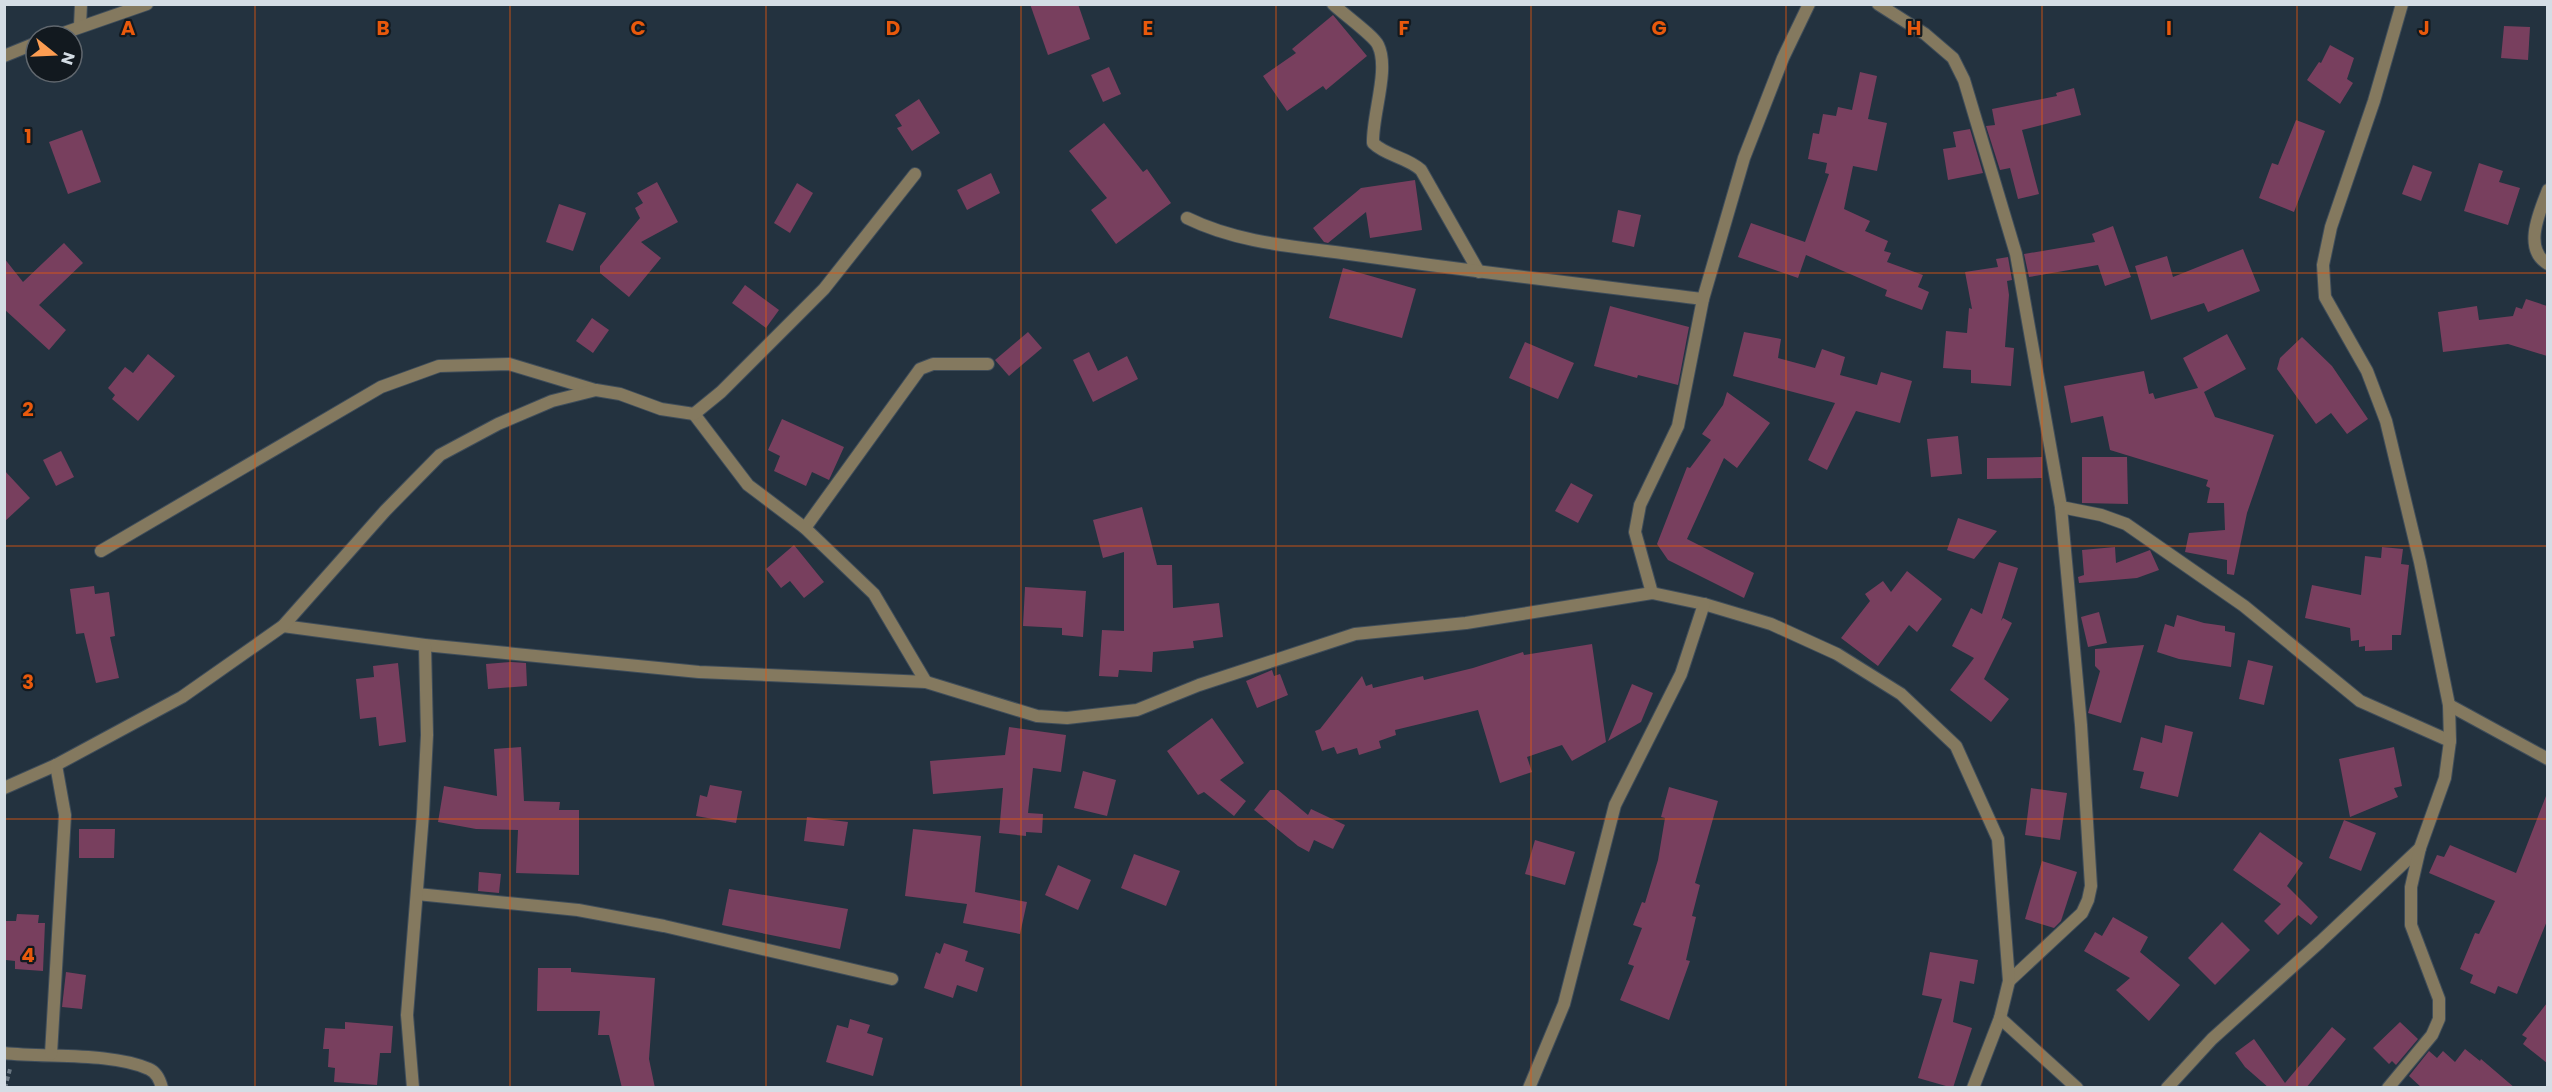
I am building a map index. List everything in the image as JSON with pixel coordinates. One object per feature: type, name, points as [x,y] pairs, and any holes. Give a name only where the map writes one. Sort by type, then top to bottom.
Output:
[{"type":"street","points":[[80,24],[81,4]]},
{"type":"street","points":[[84,25],[147,4]]},
{"type":"street","points":[[1333,4],[1378,43],[1381,76],[1372,127],[1373,143],[1380,150],[1415,165],[1421,170],[1479,272]]},
{"type":"street","points":[[1652,593],[1635,532],[1640,505],[1678,426],[1703,299],[1744,158],[1783,58],[1809,4]]},
{"type":"street","points":[[1878,4],[1925,34],[1953,58],[1965,80],[2016,254],[2061,507],[2081,725],[2091,886],[2082,913],[2009,981]]},
{"type":"street","points":[[2388,1088],[2432,1035],[2439,1019],[2439,999],[2411,925],[2411,887],[2420,848],[2445,778],[2450,741],[2449,705],[2420,562],[2386,421],[2367,371],[2325,297],[2322,266],[2331,227],[2374,101],[2402,4]]},
{"type":"street","points":[[4,56],[24,48]]},
{"type":"street","points":[[694,414],[721,392],[824,289],[915,174]]},
{"type":"street","points":[[2547,190],[2535,226],[2535,245],[2541,260],[2547,264]]},
{"type":"street","points":[[1187,218],[1208,228],[1260,242],[1479,272],[1703,299]]},
{"type":"street","points":[[101,551],[381,387],[439,366],[510,364],[596,390],[620,394],[661,409],[694,414],[748,485],[805,528],[874,594],[926,682]]},
{"type":"street","points":[[805,528],[920,369],[933,364],[988,364]]},
{"type":"street","points":[[4,788],[56,765],[182,697],[283,626],[385,511],[440,455],[498,424],[552,401],[596,390]]},
{"type":"street","points":[[2061,507],[2101,515],[2126,524],[2244,606],[2360,701],[2450,741]]},
{"type":"street","points":[[283,626],[425,645],[699,672],[926,682],[1037,716],[1078,717],[1137,710],[1199,686],[1355,634],[1466,623],[1652,593],[1704,604],[1771,624],[1837,654],[1902,694],[1956,746],[1998,839],[2009,981],[2000,1018],[1973,1088]]},
{"type":"street","points":[[1529,1088],[1564,1004],[1615,806],[1682,674],[1704,604]]},
{"type":"street","points":[[413,1088],[407,1015],[427,735],[425,645]]},
{"type":"street","points":[[2449,705],[2547,759]]},
{"type":"street","points":[[51,1054],[65,815],[56,765]]},
{"type":"street","points":[[2167,1088],[2212,1039],[2420,848]]},
{"type":"street","points":[[417,894],[578,910],[664,926],[892,979]]},
{"type":"street","points":[[2000,1018],[2077,1088]]},
{"type":"street","points":[[4,1053],[51,1054],[122,1062],[151,1070],[160,1080],[162,1088]]},
{"type":"building","points":[[1030,4],[1078,4],[1090,39],[1048,55]]},
{"type":"building","points":[[1333,15],[1367,56],[1326,90],[1323,86],[1287,111],[1263,76],[1296,53],[1292,49]]},
{"type":"building","points":[[2504,26],[2530,27],[2528,60],[2501,58]]},
{"type":"building","points":[[2330,45],[2354,58],[2347,79],[2353,83],[2340,104],[2307,80],[2319,62],[2321,63]]},
{"type":"building","points":[[1109,67],[1121,94],[1103,102],[1091,75]]},
{"type":"building","points":[[1860,72],[1877,76],[1868,119],[1887,123],[1877,171],[1853,166],[1844,209],[1870,221],[1865,231],[1888,241],[1884,251],[1891,253],[1887,262],[1923,275],[1918,287],[1929,292],[1922,310],[1885,296],[1887,290],[1806,255],[1798,278],[1738,257],[1751,223],[1805,242],[1829,174],[1825,173],[1827,163],[1808,159],[1813,133],[1819,134],[1823,114],[1836,116],[1838,107],[1852,110]]},
{"type":"building","points":[[2074,88],[2081,115],[2022,130],[2039,194],[2018,199],[2010,168],[2000,170],[1986,126],[1995,125],[1992,109],[2057,96],[2056,93]]},
{"type":"building","points":[[919,99],[940,133],[912,151],[897,128],[902,126],[895,115]]},
{"type":"building","points":[[2296,120],[2325,131],[2294,212],[2259,198],[2272,163],[2278,165]]},
{"type":"building","points":[[1104,123],[1143,172],[1147,169],[1171,203],[1116,244],[1091,210],[1107,198],[1069,151]]},
{"type":"building","points":[[1970,129],[1983,173],[1948,180],[1943,149],[1956,147],[1953,132]]},
{"type":"building","points":[[82,130],[101,182],[68,194],[49,142]]},
{"type":"building","points":[[2479,163],[2503,171],[2499,182],[2520,188],[2508,225],[2464,211]]},
{"type":"building","points":[[2413,165],[2432,172],[2421,201],[2402,194]]},
{"type":"building","points":[[991,173],[1000,193],[967,210],[957,190]]},
{"type":"building","points":[[1415,180],[1422,230],[1370,238],[1366,212],[1328,243],[1324,242],[1313,228],[1361,188]]},
{"type":"building","points":[[657,182],[678,222],[641,242],[661,258],[629,297],[600,273],[600,266],[640,218],[635,208],[643,203],[637,193]]},
{"type":"building","points":[[797,183],[813,193],[790,233],[774,223]]},
{"type":"building","points":[[559,204],[586,213],[573,251],[546,242]]},
{"type":"building","points":[[1618,210],[1641,215],[1634,247],[1612,242]]},
{"type":"building","points":[[2113,226],[2131,277],[2105,286],[2098,265],[2029,277],[2024,254],[2095,242],[2092,234]]},
{"type":"building","points":[[64,243],[83,263],[39,305],[66,330],[49,350],[4,309],[4,258],[23,282]]},
{"type":"building","points":[[2243,249],[2260,291],[2208,312],[2204,303],[2151,320],[2135,266],[2167,256],[2173,277]]},
{"type":"building","points":[[2008,257],[2012,280],[2007,281],[2009,295],[2005,347],[2014,348],[2011,386],[1971,383],[1971,370],[1943,368],[1946,331],[1967,333],[1969,308],[1972,309],[1965,272],[1998,267],[1996,259]]},
{"type":"building","points":[[1343,268],[1416,289],[1402,338],[1329,318]]},
{"type":"building","points":[[745,285],[779,310],[766,328],[732,303]]},
{"type":"building","points":[[2526,299],[2547,306],[2547,356],[2508,344],[2443,352],[2438,312],[2477,306],[2479,320],[2513,316],[2516,307],[2522,309]]},
{"type":"building","points":[[1610,306],[1689,327],[1678,385],[1638,375],[1637,378],[1594,366]]},
{"type":"building","points":[[592,318],[609,330],[593,353],[576,341]]},
{"type":"building","points":[[1028,332],[1042,348],[1009,376],[995,360]]},
{"type":"building","points":[[1744,332],[1781,339],[1778,358],[1815,368],[1822,349],[1845,357],[1840,375],[1877,385],[1881,372],[1912,381],[1900,423],[1856,411],[1827,470],[1808,460],[1835,403],[1733,376]]},
{"type":"building","points":[[2227,334],[2246,369],[2204,392],[2215,417],[2274,435],[2247,513],[2234,575],[2227,574],[2227,560],[2185,552],[2189,533],[2225,530],[2224,503],[2207,503],[2210,488],[2206,486],[2208,480],[2110,450],[2103,416],[2071,423],[2064,386],[2144,371],[2149,394],[2153,393],[2155,399],[2198,388],[2183,358]]},
{"type":"building","points":[[2302,337],[2332,366],[2368,419],[2347,434],[2331,413],[2316,424],[2277,369],[2280,358]]},
{"type":"building","points":[[1525,342],[1574,363],[1558,399],[1509,378]]},
{"type":"building","points":[[1089,352],[1098,371],[1127,356],[1138,379],[1093,402],[1073,360]]},
{"type":"building","points":[[148,354],[175,376],[138,421],[112,399],[115,395],[108,388],[125,367],[133,373]]},
{"type":"building","points":[[1727,392],[1770,423],[1737,468],[1724,458],[1687,539],[1754,573],[1744,598],[1668,560],[1657,544],[1687,467],[1690,468],[1711,440],[1702,434],[1723,405]]},
{"type":"building","points":[[782,419],[844,447],[829,480],[812,472],[806,486],[774,471],[780,456],[768,450]]},
{"type":"building","points":[[1958,436],[1962,474],[1931,477],[1927,439]]},
{"type":"building","points":[[61,451],[74,477],[56,486],[43,460]]},
{"type":"building","points":[[2042,457],[2042,478],[1987,479],[1987,458]]},
{"type":"building","points":[[2082,457],[2127,457],[2128,504],[2082,503]]},
{"type":"building","points":[[4,470],[30,498],[4,522]]},
{"type":"building","points":[[1571,483],[1593,495],[1578,523],[1555,511]]},
{"type":"building","points":[[1142,507],[1157,565],[1172,565],[1173,608],[1219,603],[1223,637],[1193,641],[1194,648],[1153,652],[1152,672],[1119,670],[1118,677],[1099,676],[1102,630],[1124,631],[1124,552],[1103,558],[1093,520]]},
{"type":"building","points":[[1958,518],[1997,531],[1974,559],[1947,550]]},
{"type":"building","points":[[794,545],[824,582],[804,598],[790,581],[781,588],[766,569]]},
{"type":"building","points":[[2115,547],[2116,563],[2150,550],[2159,570],[2137,578],[2079,583],[2078,577],[2084,575],[2082,550]]},
{"type":"building","points":[[2382,547],[2403,549],[2401,564],[2409,565],[2401,635],[2392,635],[2392,650],[2365,651],[2365,646],[2359,647],[2359,640],[2351,641],[2350,628],[2305,618],[2312,585],[2361,595],[2365,556],[2381,558]]},
{"type":"building","points":[[1999,562],[2018,568],[2001,621],[2003,618],[2012,623],[1984,679],[2009,699],[1991,722],[1950,690],[1974,658],[1952,646],[1971,608],[1982,614]]},
{"type":"building","points":[[1907,571],[1942,599],[1917,632],[1909,625],[1878,666],[1841,638],[1870,601],[1865,594],[1883,581],[1891,592]]},
{"type":"building","points":[[94,586],[95,594],[109,592],[115,636],[110,637],[119,678],[96,683],[84,633],[76,634],[70,589]]},
{"type":"building","points":[[1025,587],[1086,591],[1083,637],[1062,635],[1062,628],[1023,626]]},
{"type":"building","points":[[2099,612],[2107,643],[2088,647],[2081,617]]},
{"type":"building","points":[[2177,615],[2225,626],[2225,631],[2235,633],[2231,667],[2179,659],[2157,652],[2165,624],[2174,627]]},
{"type":"building","points":[[1592,644],[1606,742],[1572,761],[1562,745],[1527,757],[1532,772],[1500,783],[1478,710],[1395,730],[1396,735],[1379,741],[1381,748],[1359,755],[1357,748],[1337,754],[1334,747],[1322,751],[1315,731],[1320,729],[1362,676],[1366,686],[1372,684],[1373,688],[1423,676],[1424,680],[1523,652],[1524,655]]},
{"type":"building","points":[[2144,645],[2121,723],[2088,713],[2100,671],[2095,666],[2095,649]]},
{"type":"building","points":[[2248,660],[2273,666],[2264,705],[2239,699]]},
{"type":"building","points":[[398,663],[406,742],[379,746],[376,717],[360,719],[356,679],[374,677],[373,666]]},
{"type":"building","points":[[526,663],[527,686],[488,689],[486,664]]},
{"type":"building","points":[[1272,670],[1274,676],[1280,674],[1288,695],[1257,708],[1246,681]]},
{"type":"building","points":[[1632,684],[1653,693],[1641,722],[1608,741]]},
{"type":"building","points":[[1212,718],[1244,763],[1220,780],[1246,801],[1234,816],[1204,792],[1198,795],[1167,751]]},
{"type":"building","points":[[2165,725],[2193,732],[2178,797],[2140,788],[2144,772],[2133,770],[2141,737],[2162,743]]},
{"type":"building","points":[[1009,727],[1066,735],[1061,772],[1033,768],[1028,813],[1043,814],[1042,833],[1026,832],[1026,836],[999,833],[1003,788],[933,794],[930,761],[1005,755]]},
{"type":"building","points":[[521,747],[524,801],[560,802],[559,810],[579,810],[579,875],[516,873],[518,830],[476,829],[438,822],[444,786],[497,796],[494,749]]},
{"type":"building","points":[[2394,747],[2402,786],[2394,788],[2398,797],[2350,817],[2339,759]]},
{"type":"building","points":[[1083,771],[1116,780],[1107,816],[1074,808]]},
{"type":"building","points":[[710,785],[742,791],[736,823],[696,816],[700,795],[707,797]]},
{"type":"building","points":[[1669,787],[1718,801],[1695,883],[1700,885],[1692,916],[1696,917],[1686,960],[1690,961],[1669,1020],[1620,1000],[1634,966],[1628,964],[1642,928],[1633,925],[1642,902],[1645,903],[1658,860],[1665,818],[1661,817]]},
{"type":"building","points":[[2031,788],[2067,793],[2060,840],[2025,835]]},
{"type":"building","points":[[1270,790],[1278,790],[1308,815],[1311,809],[1345,825],[1333,849],[1314,840],[1309,852],[1298,846],[1254,810]]},
{"type":"building","points":[[2546,796],[2547,921],[2517,994],[2498,986],[2495,994],[2470,983],[2473,975],[2460,969],[2475,933],[2479,934],[2495,901],[2429,873],[2437,855],[2444,857],[2450,845],[2516,873]]},
{"type":"building","points":[[807,817],[848,822],[844,846],[804,841]]},
{"type":"building","points":[[2344,820],[2376,833],[2361,871],[2329,858]]},
{"type":"building","points":[[79,829],[115,829],[114,858],[79,858]]},
{"type":"building","points":[[913,829],[981,836],[975,892],[1027,902],[1020,934],[963,923],[967,904],[905,896]]},
{"type":"building","points":[[2260,832],[2303,863],[2287,886],[2318,917],[2311,925],[2298,915],[2278,935],[2264,921],[2281,904],[2233,870]]},
{"type":"building","points":[[1535,840],[1575,852],[1565,885],[1525,874]]},
{"type":"building","points":[[1134,854],[1180,871],[1166,906],[1121,888]]},
{"type":"building","points":[[2042,861],[2077,872],[2061,921],[2054,928],[2025,919]]},
{"type":"building","points":[[1058,865],[1091,880],[1078,910],[1045,895]]},
{"type":"building","points":[[479,872],[501,874],[499,893],[478,891]]},
{"type":"building","points":[[729,889],[848,909],[840,949],[722,925]]},
{"type":"building","points":[[17,914],[39,915],[38,923],[45,923],[43,971],[15,969],[15,961],[6,960],[5,921],[16,921]]},
{"type":"building","points":[[2113,917],[2148,937],[2140,952],[2180,985],[2149,1021],[2116,990],[2130,978],[2084,951],[2095,932],[2102,936]]},
{"type":"building","points":[[2222,922],[2250,950],[2215,985],[2188,958]]},
{"type":"building","points":[[944,943],[968,951],[965,961],[984,968],[977,992],[957,985],[953,998],[924,988],[936,952],[940,954]]},
{"type":"building","points":[[1930,952],[1978,960],[1974,984],[1960,981],[1953,1022],[1972,1028],[1953,1088],[1918,1078],[1942,999],[1922,995]]},
{"type":"building","points":[[538,968],[571,968],[571,972],[655,978],[649,1059],[655,1088],[622,1088],[609,1035],[598,1035],[600,1011],[537,1011]]},
{"type":"building","points":[[66,972],[86,975],[82,1009],[62,1007]]},
{"type":"building","points":[[2547,1003],[2547,1063],[2523,1044],[2527,1038],[2522,1035]]},
{"type":"building","points":[[850,1019],[870,1025],[867,1033],[883,1038],[873,1076],[826,1062],[837,1025],[848,1028]]},
{"type":"building","points":[[345,1022],[393,1026],[391,1053],[380,1053],[377,1085],[334,1082],[335,1068],[328,1067],[329,1049],[323,1049],[325,1028],[345,1029]]},
{"type":"building","points":[[2400,1022],[2418,1039],[2396,1065],[2392,1061],[2389,1064],[2373,1048]]},
{"type":"building","points":[[2332,1027],[2346,1039],[2306,1088],[2269,1088],[2245,1067],[2235,1053],[2254,1039],[2285,1083]]},
{"type":"building","points":[[2465,1049],[2480,1061],[2481,1059],[2515,1088],[2422,1088],[2409,1076],[2429,1051],[2437,1058],[2443,1051],[2455,1062]]}]
